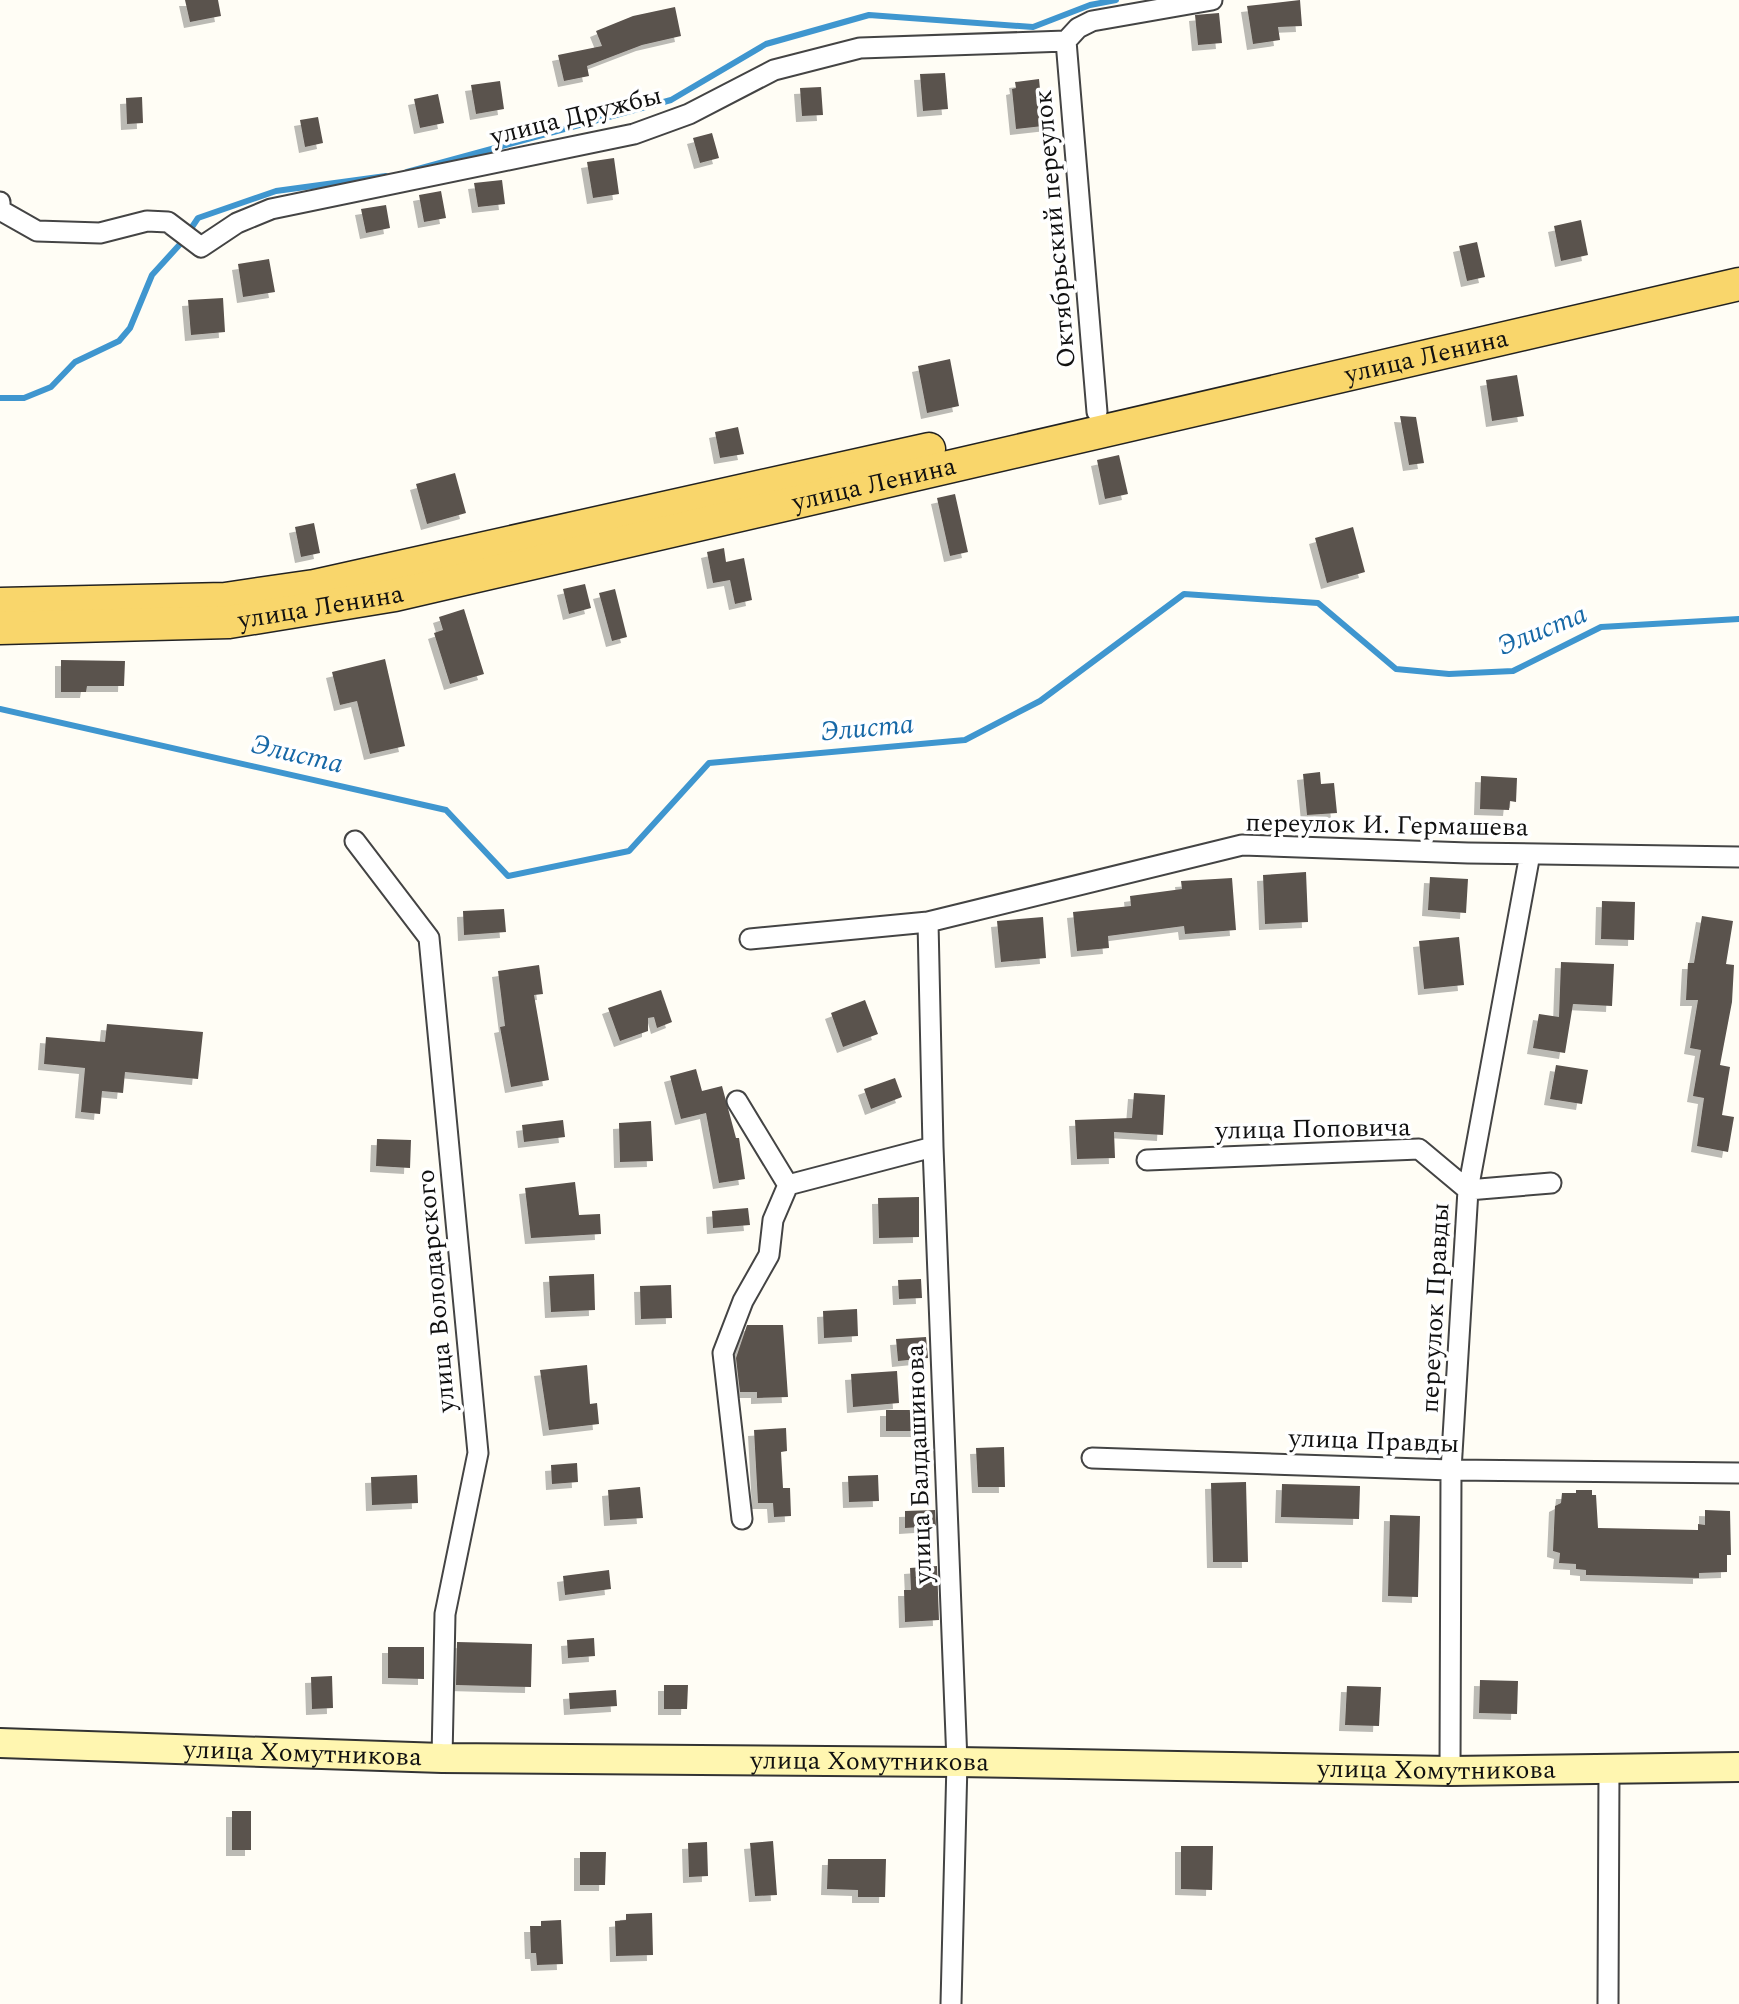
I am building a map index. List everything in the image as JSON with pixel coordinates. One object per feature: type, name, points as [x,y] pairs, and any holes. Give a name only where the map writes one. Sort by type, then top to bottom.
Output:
[{"type":"main road","name":"улица Ленина","points":[[0,604],[225,599],[314,586],[1097,412],[1739,262]]},
{"type":"main road","name":"улица Ленина","points":[[0,628],[229,622],[395,595],[1739,284]]},
{"type":"street","points":[[1066,41],[1078,28],[1092,21],[1212,0]]},
{"type":"street","name":"улица Дружбы","points":[[0,210],[37,231],[100,233],[147,221],[168,222],[201,247],[237,223],[271,209],[634,134],[689,114],[774,69],[860,48],[1066,41]]},
{"type":"street","name":"Октябрьский переулок","points":[[1066,41],[1097,412]]},
{"type":"street","points":[[0,202],[0,210]]},
{"type":"street","name":"улица Володарского","points":[[355,841],[429,938],[478,1453],[445,1614],[442,1758]]},
{"type":"street","name":"переулок И. Гермашева","points":[[750,939],[929,922],[1242,845],[1739,857]]},
{"type":"street","name":"переулок Правды","points":[[1450,1771],[1451,1470],[1468,1190],[1530,854]]},
{"type":"street","name":"улица Балдашинова","points":[[929,922],[933,1147],[957,1762],[951,2004]]},
{"type":"street","points":[[737,1101],[788,1185]]},
{"type":"street","points":[[788,1185],[933,1147]]},
{"type":"street","name":"улица Поповича","points":[[1147,1160],[1419,1149],[1468,1190]]},
{"type":"street","points":[[1468,1190],[1551,1183]]},
{"type":"street","points":[[742,1519],[723,1353],[743,1301],[769,1255],[774,1220],[788,1185]]},
{"type":"street","name":"улица Правды","points":[[1092,1458],[1451,1470],[1739,1472]]},
{"type":"street","name":"улица Хомутникова","points":[[0,1743],[442,1758],[957,1762],[1450,1771],[1739,1767]]},
{"type":"street","points":[[1608,2004],[1609,1769]]},
{"type":"building","points":[[185,0],[218,0],[221,16],[190,22]]},
{"type":"building","points":[[1300,0],[1302,26],[1278,27],[1280,40],[1253,44],[1247,6]]},
{"type":"building","points":[[675,7],[681,36],[642,45],[587,66],[589,76],[564,81],[558,55],[602,46],[596,31],[633,16]]},
{"type":"building","points":[[1219,13],[1222,43],[1198,45],[1195,15]]},
{"type":"building","points":[[945,73],[948,109],[923,111],[920,74]]},
{"type":"building","points":[[1039,79],[1041,99],[1049,98],[1052,125],[1016,129],[1012,89],[1016,88],[1015,82]]},
{"type":"building","points":[[500,81],[504,109],[476,114],[471,85]]},
{"type":"building","points":[[821,87],[823,115],[802,116],[800,88]]},
{"type":"building","points":[[438,94],[444,123],[420,128],[414,99]]},
{"type":"building","points":[[142,97],[143,123],[127,124],[126,98]]},
{"type":"building","points":[[318,117],[323,143],[305,147],[300,120]]},
{"type":"building","points":[[712,133],[719,158],[700,163],[693,138]]},
{"type":"building","points":[[614,158],[619,194],[593,198],[587,162]]},
{"type":"building","points":[[502,180],[505,204],[478,207],[474,183]]},
{"type":"building","points":[[441,191],[446,218],[424,222],[419,195]]},
{"type":"building","points":[[386,205],[390,228],[366,233],[361,209]]},
{"type":"building","points":[[1581,220],[1588,255],[1561,261],[1554,226]]},
{"type":"building","points":[[1477,242],[1485,277],[1467,281],[1459,246]]},
{"type":"building","points":[[269,259],[275,292],[243,297],[238,264]]},
{"type":"building","points":[[223,298],[225,332],[191,335],[188,300]]},
{"type":"building","points":[[950,359],[959,406],[927,413],[918,366]]},
{"type":"building","points":[[1517,375],[1524,416],[1492,421],[1486,380]]},
{"type":"building","points":[[1400,416],[1416,417],[1424,463],[1409,465]]},
{"type":"building","points":[[738,427],[744,454],[720,458],[715,432]]},
{"type":"building","points":[[1119,455],[1128,494],[1105,499],[1097,460]]},
{"type":"building","points":[[455,473],[466,513],[427,524],[416,484]]},
{"type":"building","points":[[955,494],[968,552],[950,556],[937,498]]},
{"type":"building","points":[[314,523],[320,553],[301,557],[295,527]]},
{"type":"building","points":[[1353,527],[1365,572],[1327,583],[1315,538]]},
{"type":"building","points":[[724,548],[726,562],[744,558],[752,600],[735,604],[730,580],[713,583],[707,552]]},
{"type":"building","points":[[585,584],[591,608],[569,614],[563,589]]},
{"type":"building","points":[[615,589],[627,637],[612,641],[599,593]]},
{"type":"building","points":[[464,609],[484,674],[450,684],[434,633],[443,630],[439,617]]},
{"type":"building","points":[[385,659],[405,746],[370,754],[357,701],[340,705],[332,672]]},
{"type":"building","points":[[61,660],[125,661],[124,686],[87,686],[86,692],[61,692]]},
{"type":"building","points":[[1320,772],[1321,784],[1334,783],[1337,813],[1307,815],[1303,774]]},
{"type":"building","points":[[1481,776],[1517,778],[1516,802],[1510,801],[1509,810],[1480,809]]},
{"type":"building","points":[[1306,872],[1308,922],[1265,924],[1263,875]]},
{"type":"building","points":[[1430,877],[1468,879],[1466,913],[1428,910]]},
{"type":"building","points":[[1232,878],[1236,930],[1185,934],[1184,926],[1108,936],[1109,948],[1077,951],[1073,912],[1131,906],[1130,896],[1182,889],[1181,881]]},
{"type":"building","points":[[1602,901],[1635,902],[1634,940],[1601,939]]},
{"type":"building","points":[[504,909],[506,932],[464,935],[463,911]]},
{"type":"building","points":[[1702,916],[1733,921],[1726,964],[1734,965],[1732,1002],[1720,1065],[1730,1067],[1722,1115],[1734,1117],[1728,1152],[1697,1146],[1704,1098],[1693,1096],[1701,1050],[1690,1048],[1698,1000],[1686,1000],[1688,963],[1694,963]]},
{"type":"building","points":[[1043,917],[1046,958],[1001,962],[997,921]]},
{"type":"building","points":[[1459,937],[1464,985],[1424,989],[1419,941]]},
{"type":"building","points":[[1561,962],[1614,964],[1612,1006],[1573,1004],[1565,1053],[1533,1048],[1539,1014],[1559,1017]]},
{"type":"building","points":[[539,965],[543,994],[534,995],[549,1080],[511,1087],[500,1027],[505,1026],[498,971]]},
{"type":"building","points":[[661,990],[672,1022],[657,1028],[654,1017],[648,1018],[648,1031],[620,1041],[608,1008]]},
{"type":"building","points":[[865,1000],[878,1034],[843,1047],[831,1013]]},
{"type":"building","points":[[107,1024],[203,1032],[198,1079],[125,1072],[123,1093],[102,1091],[100,1114],[81,1112],[85,1068],[44,1064],[46,1037],[105,1042]]},
{"type":"building","points":[[1556,1065],[1588,1070],[1582,1104],[1550,1099]]},
{"type":"building","points":[[696,1069],[702,1091],[722,1086],[736,1138],[739,1138],[745,1179],[719,1183],[706,1113],[681,1119],[670,1076]]},
{"type":"building","points":[[895,1078],[902,1097],[871,1109],[864,1089]]},
{"type":"building","points":[[1134,1093],[1165,1095],[1163,1135],[1114,1132],[1115,1158],[1077,1159],[1075,1120],[1132,1118]]},
{"type":"building","points":[[563,1120],[565,1137],[524,1142],[522,1125]]},
{"type":"building","points":[[651,1121],[653,1161],[620,1162],[619,1123]]},
{"type":"building","points":[[377,1139],[411,1140],[410,1168],[376,1166]]},
{"type":"building","points":[[575,1182],[579,1215],[600,1214],[601,1234],[531,1238],[525,1188]]},
{"type":"building","points":[[919,1197],[919,1237],[879,1238],[878,1198]]},
{"type":"building","points":[[748,1208],[750,1225],[713,1228],[712,1211]]},
{"type":"building","points":[[594,1274],[595,1310],[551,1312],[549,1276]]},
{"type":"building","points":[[921,1279],[922,1298],[899,1299],[898,1280]]},
{"type":"building","points":[[671,1285],[672,1318],[641,1319],[640,1286]]},
{"type":"building","points":[[857,1309],[858,1336],[824,1338],[823,1311]]},
{"type":"building","points":[[747,1325],[783,1325],[788,1397],[757,1398],[757,1392],[740,1392],[736,1358]]},
{"type":"building","points":[[926,1337],[928,1358],[898,1361],[896,1339]]},
{"type":"building","points":[[587,1365],[590,1404],[597,1403],[599,1424],[549,1430],[540,1370]]},
{"type":"building","points":[[897,1371],[899,1403],[853,1407],[851,1374]]},
{"type":"building","points":[[886,1410],[927,1410],[928,1431],[886,1431]]},
{"type":"building","points":[[786,1428],[787,1451],[781,1452],[783,1488],[790,1488],[791,1516],[774,1517],[773,1503],[758,1503],[754,1430]]},
{"type":"building","points":[[1004,1447],[1005,1487],[978,1487],[976,1448]]},
{"type":"building","points":[[577,1463],[578,1482],[552,1484],[551,1465]]},
{"type":"building","points":[[417,1475],[418,1503],[372,1505],[371,1477]]},
{"type":"building","points":[[878,1475],[879,1501],[849,1502],[848,1476]]},
{"type":"building","points":[[1246,1482],[1248,1562],[1213,1562],[1211,1483]]},
{"type":"building","points":[[1282,1484],[1360,1486],[1359,1519],[1281,1517]]},
{"type":"building","points":[[640,1487],[643,1518],[610,1520],[608,1490]]},
{"type":"building","points":[[1576,1490],[1592,1490],[1592,1495],[1596,1495],[1598,1528],[1698,1530],[1698,1524],[1705,1525],[1705,1510],[1730,1511],[1731,1555],[1727,1555],[1727,1572],[1699,1573],[1699,1578],[1586,1575],[1586,1570],[1576,1569],[1576,1564],[1559,1563],[1560,1553],[1553,1551],[1555,1506],[1561,1503],[1562,1493],[1576,1493]]},
{"type":"building","points":[[935,1510],[936,1526],[905,1528],[905,1511]]},
{"type":"building","points":[[1390,1515],[1420,1516],[1418,1597],[1388,1596]]},
{"type":"building","points":[[937,1566],[939,1620],[905,1622],[904,1590],[911,1590],[910,1568]]},
{"type":"building","points":[[609,1570],[611,1589],[565,1595],[563,1576]]},
{"type":"building","points":[[594,1638],[595,1656],[568,1658],[567,1640]]},
{"type":"building","points":[[457,1642],[532,1644],[531,1687],[456,1685]]},
{"type":"building","points":[[388,1647],[424,1647],[424,1679],[388,1678]]},
{"type":"building","points":[[332,1676],[333,1708],[312,1709],[311,1677]]},
{"type":"building","points":[[1480,1680],[1518,1681],[1517,1714],[1479,1713]]},
{"type":"building","points":[[664,1685],[688,1685],[687,1709],[664,1709]]},
{"type":"building","points":[[1347,1686],[1381,1687],[1379,1726],[1345,1725]]},
{"type":"building","points":[[616,1690],[617,1706],[570,1709],[569,1693]]},
{"type":"building","points":[[232,1811],[251,1811],[251,1850],[232,1850]]},
{"type":"building","points":[[773,1841],[777,1895],[755,1896],[750,1843]]},
{"type":"building","points":[[707,1842],[708,1876],[689,1877],[688,1843]]},
{"type":"building","points":[[1181,1846],[1213,1846],[1212,1890],[1181,1889]]},
{"type":"building","points":[[580,1852],[606,1852],[605,1885],[580,1885]]},
{"type":"building","points":[[828,1859],[886,1859],[885,1897],[858,1897],[858,1890],[827,1889]]},
{"type":"building","points":[[652,1913],[653,1955],[616,1956],[615,1921],[626,1920],[626,1914]]},
{"type":"building","points":[[561,1920],[563,1964],[537,1965],[536,1953],[531,1953],[530,1926],[541,1926],[541,1921]]},
{"type":"waterway","points":[[407,172],[671,100],[766,44],[869,15],[1033,27],[1090,5],[1116,0]]},
{"type":"waterway","points":[[0,398],[24,398],[51,387],[75,362],[119,341],[130,328],[152,275],[182,242],[198,218],[276,191],[386,176]]},
{"type":"waterway","name":"Элиста","points":[[0,709],[446,810],[508,876],[629,851],[709,763],[965,740],[1040,701],[1184,594],[1318,603],[1396,669],[1449,674],[1513,671],[1601,627],[1739,619]]}]
